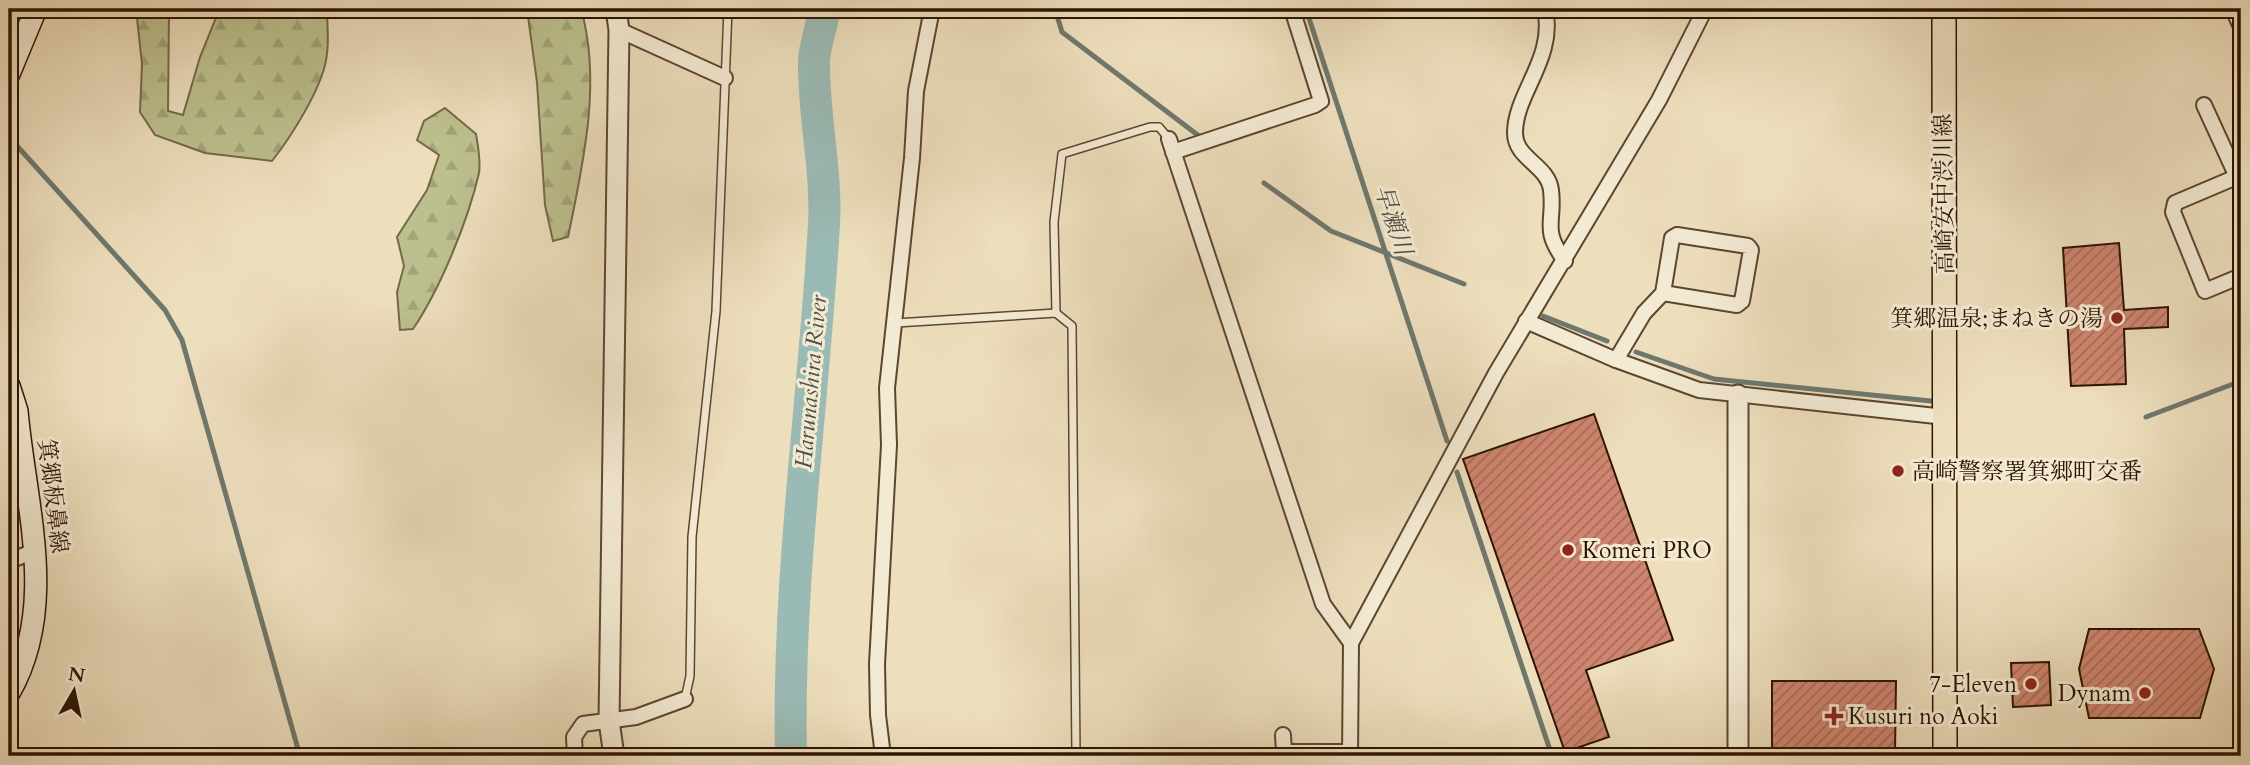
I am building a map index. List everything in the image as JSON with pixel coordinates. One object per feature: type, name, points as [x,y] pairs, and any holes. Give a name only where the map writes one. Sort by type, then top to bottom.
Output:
[{"type":"main road","points":[[9,74],[36,9]]},
{"type":"main road","name":"高崎安中渋川線","points":[[1944,9],[1945,756]]},
{"type":"main road","name":"箕郷板鼻線","points":[[9,386],[17,411],[17,472],[36,551],[32,631],[18,677],[9,693]]},
{"type":"street","points":[[614,756],[608,721],[619,30],[616,9]]},
{"type":"street","points":[[883,756],[877,715],[877,664],[889,445],[887,388],[896,323],[916,91],[932,9]]},
{"type":"street","points":[[1292,9],[1321,101],[1315,106],[1171,146],[1323,604],[1352,643]]},
{"type":"street","points":[[1545,9],[1544,48],[1514,132],[1516,147],[1548,178],[1551,191],[1549,233],[1565,261]]},
{"type":"street","points":[[1283,735],[1284,752],[1350,754],[1352,643],[1526,321],[1565,261],[1659,100],[1705,9]]},
{"type":"street","points":[[2236,9],[2241,21]]},
{"type":"street","points":[[619,30],[725,78]]},
{"type":"street","points":[[2204,105],[2239,176],[2175,203],[2173,212],[2205,290],[2241,276]]},
{"type":"street","points":[[1616,360],[1644,313],[1663,293],[1672,238],[1677,235],[1748,246],[1751,250],[1742,301],[1737,305],[1663,293]]},
{"type":"street","points":[[1526,321],[1616,360],[1699,390],[1945,417]]},
{"type":"street","points":[[1738,395],[1738,756]]},
{"type":"street","points":[[9,561],[36,551]]},
{"type":"street","points":[[575,756],[574,737],[583,724],[636,717],[685,699]]},
{"type":"lane","points":[[685,699],[690,676],[692,537],[716,311],[728,9]]},
{"type":"lane","points":[[1056,313],[1054,222],[1062,155],[1150,127],[1159,127],[1171,146]]},
{"type":"lane","points":[[896,323],[1056,313],[1072,326],[1076,756]]},
{"type":"green space","points":[[136,9],[169,9],[168,111],[183,115],[200,57],[217,15],[245,9],[327,9],[328,48],[320,80],[297,124],[272,161],[205,153],[155,135],[140,112],[142,64]]},
{"type":"green space","points":[[527,9],[581,9],[587,37],[590,94],[584,152],[568,237],[553,241],[545,205],[537,82]]},
{"type":"green space","points":[[445,108],[476,134],[479,173],[443,275],[413,329],[400,330],[397,292],[404,266],[397,237],[427,190],[439,155],[417,140],[424,121]]},
{"type":"building","name":"箕郷温泉;まねきの湯","points":[[2119,243],[2124,310],[2168,307],[2168,327],[2124,329],[2126,384],[2071,386],[2063,248]]},
{"type":"building","name":"Komeri PRO","points":[[1594,414],[1673,640],[1586,670],[1609,737],[1565,752],[1463,459]]},
{"type":"building","name":"Dynam","points":[[2089,629],[2199,629],[2214,669],[2200,718],[2089,718],[2079,669]]},
{"type":"building","name":"7-Eleven","points":[[2049,662],[2051,705],[2013,707],[2011,663]]},
{"type":"building","name":"Kusuri no Aoki","points":[[1772,681],[1896,681],[1895,752],[1772,751]]},
{"type":"waterway","name":"Harunashira River","points":[[791,756],[797,556],[824,224],[824,183],[814,60],[825,9]]},
{"type":"waterway","points":[[1055,9],[1062,32],[1199,136]]},
{"type":"waterway","name":"早瀬川","points":[[1306,9],[1447,441]]},
{"type":"waterway","points":[[9,137],[165,310],[182,340],[300,756]]},
{"type":"waterway","points":[[1264,183],[1331,231],[1464,284]]},
{"type":"waterway","points":[[1543,316],[1607,341]]},
{"type":"waterway","points":[[1636,352],[1714,379],[1931,401]]},
{"type":"waterway","points":[[2146,417],[2241,381]]},
{"type":"waterway","name":"早瀬川","points":[[1457,472],[1552,756]]},
{"type":"place","name":"箕郷温泉;まねきの湯","points":[[2117,318]]},
{"type":"place","name":"高崎警察署箕郷町交番","points":[[1898,471]]},
{"type":"place","name":"Komeri PRO","points":[[1568,550]]},
{"type":"place","name":"7-Eleven","points":[[2031,684]]},
{"type":"place","name":"Dynam","points":[[2145,693]]},
{"type":"place","name":"Kusuri no Aoki","points":[[1834,716]]}]
